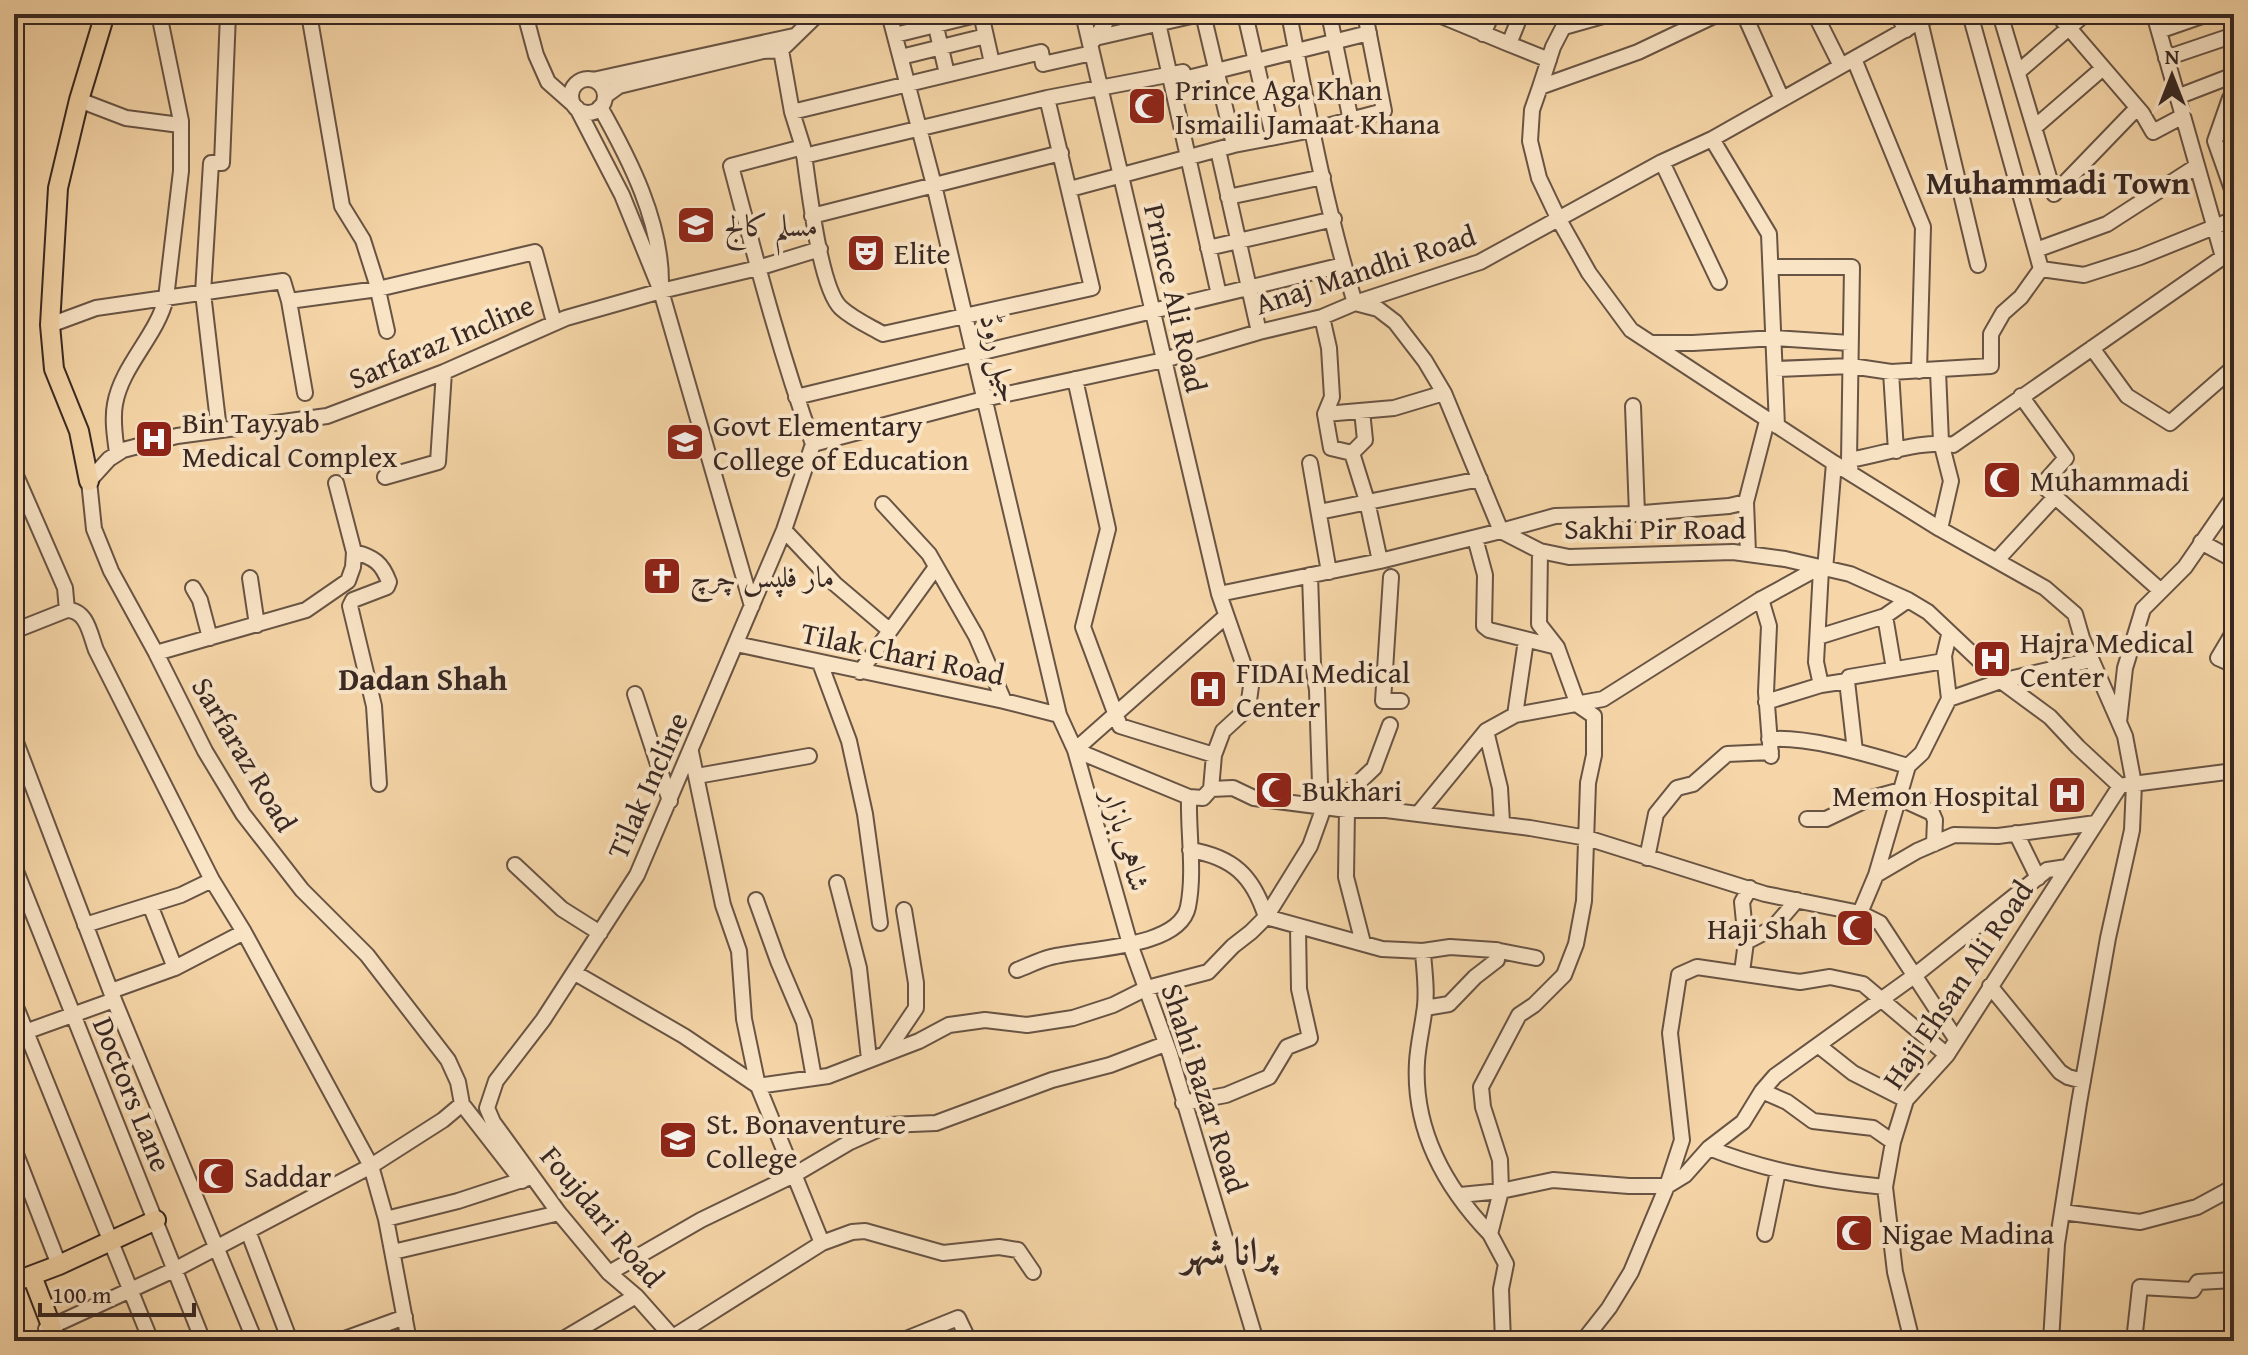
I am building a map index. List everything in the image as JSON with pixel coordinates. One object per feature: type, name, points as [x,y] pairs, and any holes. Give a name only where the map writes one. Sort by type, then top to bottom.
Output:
[{"type":"main road","points":[[89,481],[79,431],[54,369],[50,325],[58,188],[79,100],[105,14]]},
{"type":"main road","points":[[21,1282],[156,1220]]},
{"type":"main road","points":[[21,1282],[33,1297],[51,1334]]},
{"type":"main road","points":[[21,1282],[51,1334]]},
{"type":"street","points":[[117,453],[115,400],[126,375],[162,316],[181,171],[181,121],[159,14]]},
{"type":"street","points":[[219,430],[203,293],[211,163],[222,163],[228,14]]},
{"type":"street","points":[[309,14],[342,206],[363,240],[387,331]]},
{"type":"street","points":[[525,14],[548,82],[576,106],[591,112],[619,86],[763,51],[781,50],[812,17]]},
{"type":"street","name":"جیل روڈ","points":[[889,14],[934,185],[1059,715],[1075,750]]},
{"type":"street","points":[[895,35],[934,20],[980,14],[992,63]]},
{"type":"street","name":"Prince Ali Road","points":[[1083,14],[1219,594],[1251,686],[1248,708],[1223,731],[1214,755]]},
{"type":"street","points":[[1092,46],[1111,14]]},
{"type":"street","points":[[792,112],[1041,52],[1043,64],[1158,19],[1202,14],[1234,145]]},
{"type":"street","points":[[1245,14],[1273,136]]},
{"type":"street","points":[[1289,14],[1312,130],[1343,265],[1355,303],[1378,309],[1395,322],[1444,393],[1501,531]]},
{"type":"street","points":[[1329,14],[1351,121]]},
{"type":"street","points":[[1070,189],[1234,145],[1312,130],[1384,111],[1365,14]]},
{"type":"street","points":[[1483,34],[1492,14]]},
{"type":"street","points":[[1509,44],[1521,14]]},
{"type":"street","points":[[1610,14],[1567,20],[1532,110],[1530,141],[1539,178],[1589,273],[1631,330],[1940,529],[2045,588],[2075,614],[2091,660],[2125,736],[2132,830],[2083,1081],[2062,1212],[2051,1341]]},
{"type":"street","points":[[1540,87],[1638,52],[1718,14]]},
{"type":"street","points":[[1744,14],[1782,99]]},
{"type":"street","points":[[1815,14],[1847,63],[1923,227],[1919,371]]},
{"type":"street","points":[[1897,14],[1906,30]]},
{"type":"street","points":[[1970,14],[2041,269]]},
{"type":"street","points":[[2000,14],[2054,194],[2137,108]]},
{"type":"street","points":[[2057,14],[2137,108],[2153,132],[2183,116]]},
{"type":"street","points":[[2018,72],[2085,14]]},
{"type":"street","points":[[1845,465],[1913,445],[1941,442],[1953,445],[2223,257],[2154,14]]},
{"type":"street","points":[[2159,31],[2208,14]]},
{"type":"street","points":[[1439,15],[1458,19],[1483,34],[1549,60]]},
{"type":"street","points":[[1927,17],[1978,265]]},
{"type":"street","name":"Anaj Mandhi Road","points":[[813,444],[984,399],[1164,360],[1322,317],[1480,262],[1662,162],[1712,139],[1927,17]]},
{"type":"street","points":[[1158,19],[1219,295]]},
{"type":"street","points":[[934,20],[947,74]]},
{"type":"street","points":[[813,444],[796,397],[731,166],[1170,74],[1183,72],[1184,79],[1369,33]]},
{"type":"street","points":[[2166,58],[2234,35]]},
{"type":"street","points":[[542,71],[555,82],[576,84],[795,36]]},
{"type":"street","points":[[901,57],[986,36]]},
{"type":"street","points":[[781,50],[803,152],[812,216],[831,295],[840,307],[883,334],[1092,288],[1047,98]]},
{"type":"street","points":[[2035,127],[2103,68]]},
{"type":"street","points":[[2177,97],[2234,75]]},
{"type":"street","points":[[593,80],[601,86],[602,102],[644,197],[661,260],[661,291]]},
{"type":"street","points":[[576,84],[571,96],[622,195],[661,291],[752,606]]},
{"type":"street","points":[[2233,94],[2215,141],[2234,195]]},
{"type":"street","points":[[79,100],[126,118],[180,125]]},
{"type":"street","points":[[1712,139],[1769,234],[1775,338],[1772,423],[1746,502],[1748,553]]},
{"type":"street","points":[[1218,150],[1259,332]]},
{"type":"street","points":[[812,216],[1061,153]]},
{"type":"street","points":[[1662,162],[1719,282]]},
{"type":"street","points":[[2036,250],[2107,224],[2197,166]]},
{"type":"street","points":[[1228,197],[1323,177]]},
{"type":"street","points":[[1208,248],[1334,219]]},
{"type":"street","points":[[2041,269],[2084,275],[2234,219]]},
{"type":"street","name":"Sarfaraz Incline","points":[[89,481],[117,453],[177,436],[327,416],[444,372],[554,322],[820,249]]},
{"type":"street","points":[[289,301],[378,289],[535,252],[554,322]]},
{"type":"street","points":[[796,397],[1343,265]]},
{"type":"street","points":[[1771,267],[1852,267],[1851,366],[1845,465],[1821,569],[1816,662],[1821,685]]},
{"type":"street","points":[[1775,369],[1851,366],[1891,372],[1991,366],[1991,334],[2003,313],[2021,297],[2041,269]]},
{"type":"street","points":[[50,325],[96,308],[283,281],[305,393]]},
{"type":"street","points":[[1322,317],[1329,348],[1332,397],[1325,414],[1331,448],[1352,453]]},
{"type":"street","points":[[1650,343],[1775,338],[1850,343]]},
{"type":"street","points":[[2092,348],[2127,396],[2170,423],[2234,367]]},
{"type":"street","points":[[1938,371],[1941,442],[1951,481],[1940,529]]},
{"type":"street","points":[[385,477],[438,462],[444,372]]},
{"type":"street","points":[[1891,372],[1896,451]]},
{"type":"street","points":[[1075,379],[1108,529],[1083,627],[1118,720],[1214,755],[1211,789],[1203,798],[1189,797],[1075,750]]},
{"type":"street","points":[[1325,414],[1394,408],[1444,393]]},
{"type":"street","points":[[2021,396],[2066,458],[2042,485],[2161,591]]},
{"type":"street","points":[[1633,406],[1637,514]]},
{"type":"street","points":[[1352,453],[1365,440],[1362,411]]},
{"type":"street","name":"Tilak Incline","points":[[493,1122],[487,1108],[496,1081],[543,1020],[637,875],[784,530],[813,444]]},
{"type":"street","points":[[1352,453],[1367,501],[1380,561]]},
{"type":"street","points":[[1310,463],[1329,572]]},
{"type":"street","points":[[14,471],[65,588],[67,610]]},
{"type":"street","points":[[1319,512],[1480,479]]},
{"type":"street","name":"Sarfaraz Road","points":[[89,481],[94,529],[111,571],[205,751],[243,814],[302,890],[367,955],[448,1060],[458,1082],[462,1104]]},
{"type":"street","points":[[156,653],[306,610],[348,581],[354,552],[336,483]]},
{"type":"street","points":[[2119,722],[2125,668],[2143,609],[2185,567],[2234,496]]},
{"type":"street","points":[[1997,560],[2055,497]]},
{"type":"street","points":[[1219,594],[1380,561],[1555,516],[1637,514],[1746,502]]},
{"type":"street","points":[[883,504],[929,554],[976,636],[1004,701]]},
{"type":"street","points":[[784,530],[835,584],[888,629]]},
{"type":"street","name":"Sakhi Pir Road","points":[[1501,531],[1540,551],[1569,557],[1748,553],[1850,574],[1928,612],[2001,681],[2050,717],[2078,747],[2127,785]]},
{"type":"street","points":[[1475,538],[1485,575],[1484,626],[1557,647]]},
{"type":"street","points":[[2201,542],[2234,560]]},
{"type":"street","points":[[1490,1234],[1501,1191],[1500,1160],[1483,1107],[1481,1087],[1519,1015],[1534,1005],[1564,975],[1576,944],[1584,901],[1594,716],[1578,705],[1557,647],[1539,624],[1540,551]]},
{"type":"street","points":[[354,552],[370,556],[382,564],[389,582],[387,587],[353,600],[350,606],[374,706],[379,784]]},
{"type":"street","points":[[860,672],[888,629],[936,567]]},
{"type":"street","points":[[1418,814],[1486,731],[1515,715],[1603,699],[1761,599],[1821,569]]},
{"type":"street","points":[[575,973],[684,1036],[758,1086],[828,1076],[919,1041],[949,1025],[985,1020],[1027,1025],[1073,1018],[1113,1005],[1147,988],[1208,972],[1266,917],[1310,846],[1324,807],[1320,784],[1310,575]]},
{"type":"street","points":[[1391,577],[1383,701],[1401,701]]},
{"type":"street","points":[[250,578],[257,625]]},
{"type":"street","points":[[193,588],[200,600],[210,638]]},
{"type":"street","points":[[1761,599],[1769,626],[1766,702],[1770,749]]},
{"type":"street","points":[[1818,637],[1885,616],[1908,600]]},
{"type":"street","points":[[14,631],[67,610],[75,610],[82,615],[96,650],[212,880],[244,932],[371,1166],[386,1219],[409,1341]]},
{"type":"street","points":[[1885,616],[1894,669]]},
{"type":"street","points":[[1075,750],[1118,720],[1225,617]]},
{"type":"street","points":[[2234,631],[2218,658],[2234,665]]},
{"type":"street","points":[[1860,913],[1876,875],[1908,766],[1922,753],[1949,699],[1944,661],[1949,635]]},
{"type":"street","points":[[1515,715],[1526,640]]},
{"type":"street","name":"Tilak Chari Road","points":[[736,644],[1059,715]]},
{"type":"street","points":[[1949,699],[2001,681],[2091,660]]},
{"type":"street","points":[[1766,702],[1821,685],[1847,681],[1856,674],[1944,661]]},
{"type":"street","points":[[820,663],[849,741],[865,814],[880,923]]},
{"type":"street","points":[[1847,681],[1855,751]]},
{"type":"street","points":[[635,694],[670,801]]},
{"type":"street","points":[[1363,943],[1346,877],[1347,810],[1354,787],[1374,768],[1390,725]]},
{"type":"street","points":[[1486,731],[1500,788],[1502,822]]},
{"type":"street","points":[[14,737],[85,925],[198,1208],[255,1341]]},
{"type":"street","points":[[1647,858],[1656,814],[1677,788],[1693,784],[1727,754],[1770,749],[1794,740],[1855,751],[1908,766]]},
{"type":"street","name":"شاہی بازار","points":[[1075,750],[1130,944]]},
{"type":"street","points":[[691,752],[723,905],[739,951],[744,1019],[758,1086],[822,1243]]},
{"type":"street","points":[[697,776],[809,756]]},
{"type":"street","points":[[2127,785],[2234,771]]},
{"type":"street","name":"Haji Ehsan Ali Road","points":[[1912,1341],[1895,1272],[1885,1187],[1893,1142],[1906,1100],[1947,1055],[2096,823],[2127,785]]},
{"type":"street","points":[[1211,789],[1233,788],[1254,798],[1347,810],[1386,810],[1502,822],[1587,838],[1750,888],[1860,913],[1880,923],[1956,1039]]},
{"type":"street","points":[[1807,819],[1826,819],[1868,799],[1900,794],[1932,813],[1935,820],[1934,844]]},
{"type":"street","points":[[1017,970],[1050,957],[1141,942],[1179,926],[1188,909],[1189,797]]},
{"type":"street","points":[[1876,875],[1954,835],[1998,836],[2096,823]]},
{"type":"street","points":[[2016,833],[2038,878]]},
{"type":"street","points":[[1190,850],[1214,854],[1233,864],[1259,896],[1266,917]]},
{"type":"street","points":[[515,865],[562,909],[600,933]]},
{"type":"street","name":"Doctors Lane","points":[[14,866],[203,1341]]},
{"type":"street","points":[[1460,1195],[1501,1191],[1553,1180],[1667,1186],[1685,1175],[1709,1148],[1743,1122],[1775,1076],[1914,976],[2047,870],[2067,867]]},
{"type":"street","points":[[85,925],[181,895],[212,880]]},
{"type":"street","points":[[837,883],[859,968],[869,1059]]},
{"type":"street","points":[[1742,972],[1746,942],[1742,902],[1750,888]]},
{"type":"street","points":[[756,900],[804,1022],[814,1078]]},
{"type":"street","points":[[1746,942],[1773,928],[1797,900]]},
{"type":"street","points":[[150,905],[175,968]]},
{"type":"street","points":[[885,1054],[916,1008],[916,983],[904,910]]},
{"type":"street","points":[[1266,917],[1382,949],[1423,951],[1450,947],[1497,950],[1536,958]]},
{"type":"street","points":[[1183,1103],[1226,1095],[1269,1077],[1287,1047],[1310,1038],[1299,989],[1298,928]]},
{"type":"street","points":[[20,1034],[73,1015],[244,932]]},
{"type":"street","name":"Shahi Bazar Road","points":[[1130,944],[1213,1193],[1256,1341]]},
{"type":"street","points":[[1425,1008],[1449,1004],[1497,960],[1497,950]]},
{"type":"street","points":[[1423,951],[1425,1008],[1417,1063],[1422,1122],[1435,1160],[1460,1195],[1466,1210],[1490,1234],[1506,1264],[1501,1289],[1503,1341]]},
{"type":"street","points":[[1583,1341],[1609,1308],[1631,1272],[1667,1186],[1682,1140],[1670,1033],[1679,975],[1697,967],[1800,982],[1830,977],[1863,984],[1947,1055]]},
{"type":"street","points":[[1990,986],[2060,1072],[2083,1081]]},
{"type":"street","points":[[14,1002],[20,1034],[111,1240],[151,1341]]},
{"type":"street","points":[[609,1273],[701,1220],[888,1125],[936,1123],[1052,1080],[1110,1065],[1165,1044]]},
{"type":"street","points":[[1819,1046],[1853,1073],[1906,1100]]},
{"type":"street","points":[[1762,1091],[1787,1102],[1813,1121],[1873,1128],[1893,1142]]},
{"type":"street","points":[[51,1334],[371,1166],[443,1120],[462,1104],[527,1179],[386,1219]]},
{"type":"street","name":"Foujdari Road","points":[[493,1122],[527,1179],[609,1273],[636,1296],[674,1339]]},
{"type":"street","points":[[1709,1148],[1748,1164],[1778,1171],[1885,1187]]},
{"type":"street","points":[[14,1149],[59,1265]]},
{"type":"street","points":[[1765,1234],[1778,1171]]},
{"type":"street","points":[[2062,1212],[2140,1222],[2197,1207],[2234,1187]]},
{"type":"street","points":[[393,1252],[559,1213]]},
{"type":"street","points":[[248,1231],[290,1341]]},
{"type":"street","points":[[674,1339],[822,1243],[852,1232],[865,1231],[943,1253],[999,1247],[1018,1250],[1033,1272]]},
{"type":"street","points":[[2134,1341],[2140,1287],[2193,1290],[2198,1282],[2234,1280]]},
{"type":"street","points":[[560,1341],[636,1296]]},
{"type":"street","points":[[339,1341],[405,1317]]},
{"type":"street","points":[[901,1341],[958,1318],[969,1341]]},
{"type":"place","name":"Prince Aga Khan Ismaili Jamaat Khana","points":[[1147,106]]},
{"type":"place","name":"مسلم کالج","points":[[696,225]]},
{"type":"place","name":"Elite","points":[[866,253]]},
{"type":"place","name":"Bin Tayyab Medical Complex","points":[[154,439]]},
{"type":"place","name":"Govt Elementary College of Education","points":[[685,442]]},
{"type":"place","name":"Muhammadi","points":[[2002,480]]},
{"type":"place","name":"مار فلپس چرچ","points":[[662,576]]},
{"type":"place","name":"Hajra Medical Center","points":[[1992,659]]},
{"type":"place","name":"FIDAI Medical Center","points":[[1208,689]]},
{"type":"place","name":"Bukhari","points":[[1274,790]]},
{"type":"place","name":"Memon Hospital","points":[[2067,795]]},
{"type":"place","name":"Haji Shah","points":[[1855,928]]},
{"type":"place","name":"St. Bonaventure College","points":[[678,1140]]},
{"type":"place","name":"Saddar","points":[[216,1176]]},
{"type":"place","name":"Nigae Madina","points":[[1854,1233]]},
{"type":"district","name":"Muhammadi Town","points":[[2058,182]]},
{"type":"district","name":"Dadan Shah","points":[[423,678]]},
{"type":"district","name":"پرانا شہر","points":[[1229,1250]]}]
